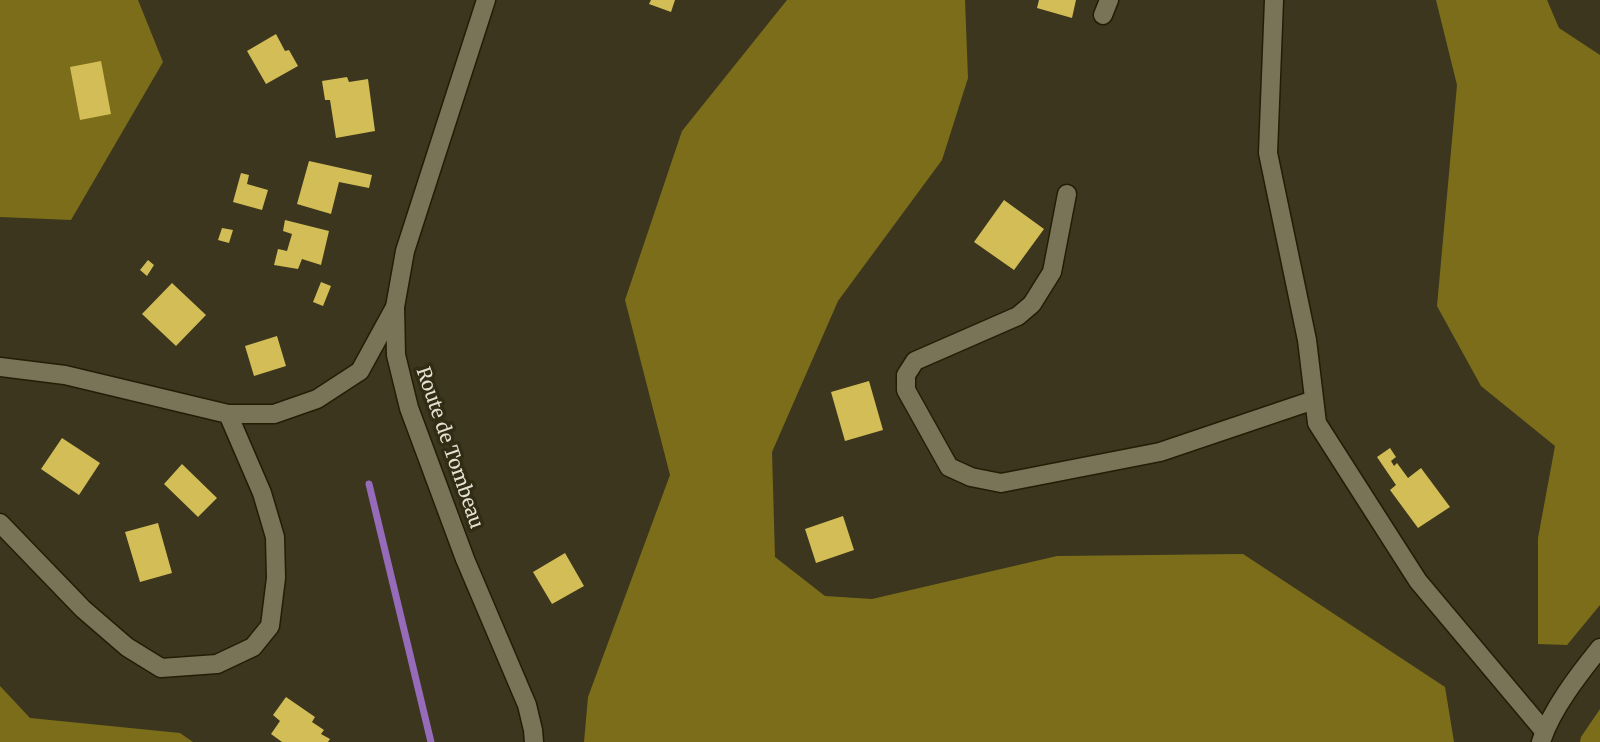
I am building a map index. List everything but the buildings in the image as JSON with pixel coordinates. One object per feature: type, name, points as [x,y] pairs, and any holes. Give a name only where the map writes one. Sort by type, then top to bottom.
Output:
[{"type":"street","name":"Route de Tombeau","points":[[486,0],[405,250],[395,307],[396,355],[409,408],[465,559],[527,705],[534,742]]},
{"type":"street","points":[[1274,0],[1268,153],[1307,340],[1317,422],[1418,581],[1542,736],[1579,674],[1600,648]]},
{"type":"street","points":[[1068,194],[1052,272],[1032,304],[1018,316],[915,361],[906,375],[906,390],[949,467],[971,477],[1001,483],[1160,452],[1314,400]]},
{"type":"street","points":[[0,367],[65,375],[228,414],[274,414],[317,399],[360,371],[395,307]]},
{"type":"street","points":[[0,523],[83,609],[127,647],[161,668],[217,664],[253,647],[270,626],[276,578],[275,537],[262,493],[228,414]]},
{"type":"shaded area","points":[[0,0],[138,0],[163,62],[71,220],[0,217]]},
{"type":"shaded area","points":[[787,0],[965,0],[968,78],[942,160],[838,301],[772,452],[775,557],[825,596],[872,599],[1057,556],[1243,554],[1445,687],[1454,742],[584,742],[588,697],[670,475],[625,300],[682,131]]},
{"type":"shaded area","points":[[1436,0],[1547,0],[1559,28],[1600,55],[1600,605],[1567,645],[1538,644],[1538,538],[1555,446],[1481,386],[1437,306],[1457,85]]},
{"type":"shaded area","points":[[0,686],[30,718],[180,733],[193,742],[0,742]]},
{"type":"shaded area","points":[[1600,709],[1600,742],[1580,742],[1581,737]]},
{"type":"waterway","points":[[369,484],[431,742]]}]
